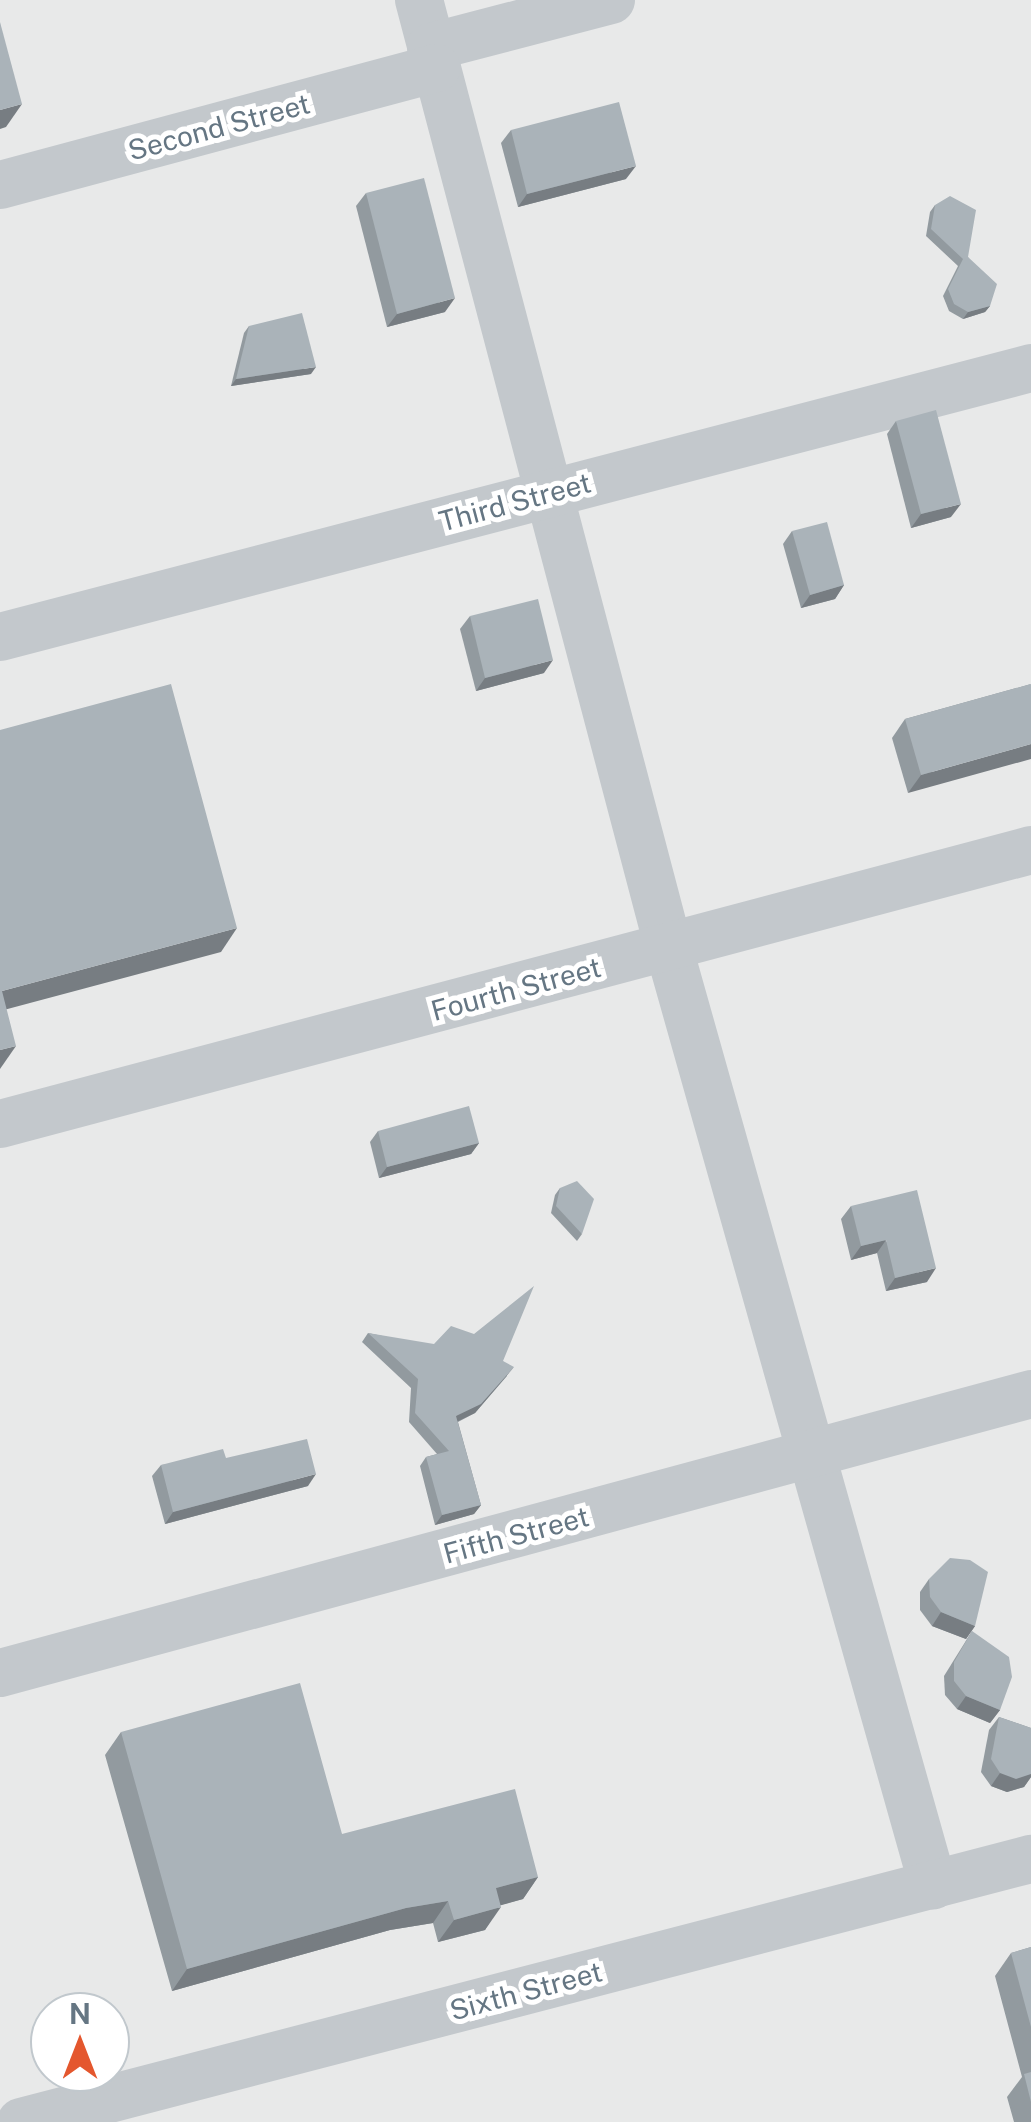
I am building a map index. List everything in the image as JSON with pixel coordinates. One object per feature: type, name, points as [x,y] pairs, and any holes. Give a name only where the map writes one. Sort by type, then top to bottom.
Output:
[{"type":"lane","points":[[419,0],[553,492],[669,948],[933,1885]]},
{"type":"lane","name":"Second Street","points":[[0,185],[434,57],[611,0]]},
{"type":"lane","name":"Third Street","points":[[0,637],[1031,368]]},
{"type":"lane","name":"Fourth Street","points":[[0,1124],[1031,850]]},
{"type":"lane","name":"Fifth Street","points":[[0,1673],[810,1457],[1031,1394]]},
{"type":"lane","name":"Sixth Street","points":[[21,2122],[1031,1858]]},
{"type":"shaded area","points":[[0,0],[1031,0],[1031,2122],[0,2122]]},
{"type":"building","points":[[0,22],[22,104],[0,110]]},
{"type":"building","points":[[619,102],[636,166],[527,194],[511,130]]},
{"type":"building","points":[[424,178],[455,298],[397,314],[366,193]]},
{"type":"building","points":[[950,196],[976,210],[968,257],[997,284],[990,306],[968,312],[954,304],[948,289],[963,259],[931,229],[935,205]]},
{"type":"building","points":[[302,313],[316,367],[236,379],[249,326]]},
{"type":"building","points":[[936,410],[961,504],[921,514],[896,421]]},
{"type":"building","points":[[827,522],[844,585],[810,595],[792,531]]},
{"type":"building","points":[[538,599],[553,660],[485,678],[470,616]]},
{"type":"building","points":[[171,684],[237,928],[2,991],[16,1046],[0,1050],[0,730]]},
{"type":"building","points":[[1031,684],[1031,744],[921,775],[905,719]]},
{"type":"building","points":[[469,1106],[479,1143],[387,1167],[378,1131]]},
{"type":"building","points":[[577,1181],[594,1199],[582,1234],[556,1206],[560,1188]]},
{"type":"building","points":[[917,1190],[936,1268],[895,1278],[886,1240],[861,1246],[851,1206]]},
{"type":"building","points":[[534,1286],[503,1361],[514,1367],[481,1404],[456,1416],[481,1505],[442,1515],[426,1457],[449,1451],[415,1413],[418,1379],[368,1333],[434,1344],[451,1326],[474,1334]]},
{"type":"building","points":[[307,1439],[316,1474],[173,1512],[161,1465],[223,1449],[226,1458]]},
{"type":"building","points":[[950,1558],[970,1560],[988,1572],[975,1626],[941,1612],[930,1597],[929,1579]]},
{"type":"building","points":[[972,1631],[1009,1657],[1012,1677],[1000,1710],[966,1696],[954,1681],[954,1662]]},
{"type":"building","points":[[300,1683],[342,1834],[515,1789],[538,1877],[496,1888],[501,1907],[454,1920],[448,1901],[406,1908],[187,1969],[121,1732]]},
{"type":"building","points":[[999,1717],[1031,1728],[1031,1774],[1016,1779],[1000,1773],[991,1759]]},
{"type":"building","points":[[1031,1947],[1031,2027],[1011,1953]]},
{"type":"building","points":[[1031,2072],[1031,2102],[1024,2074]]}]
